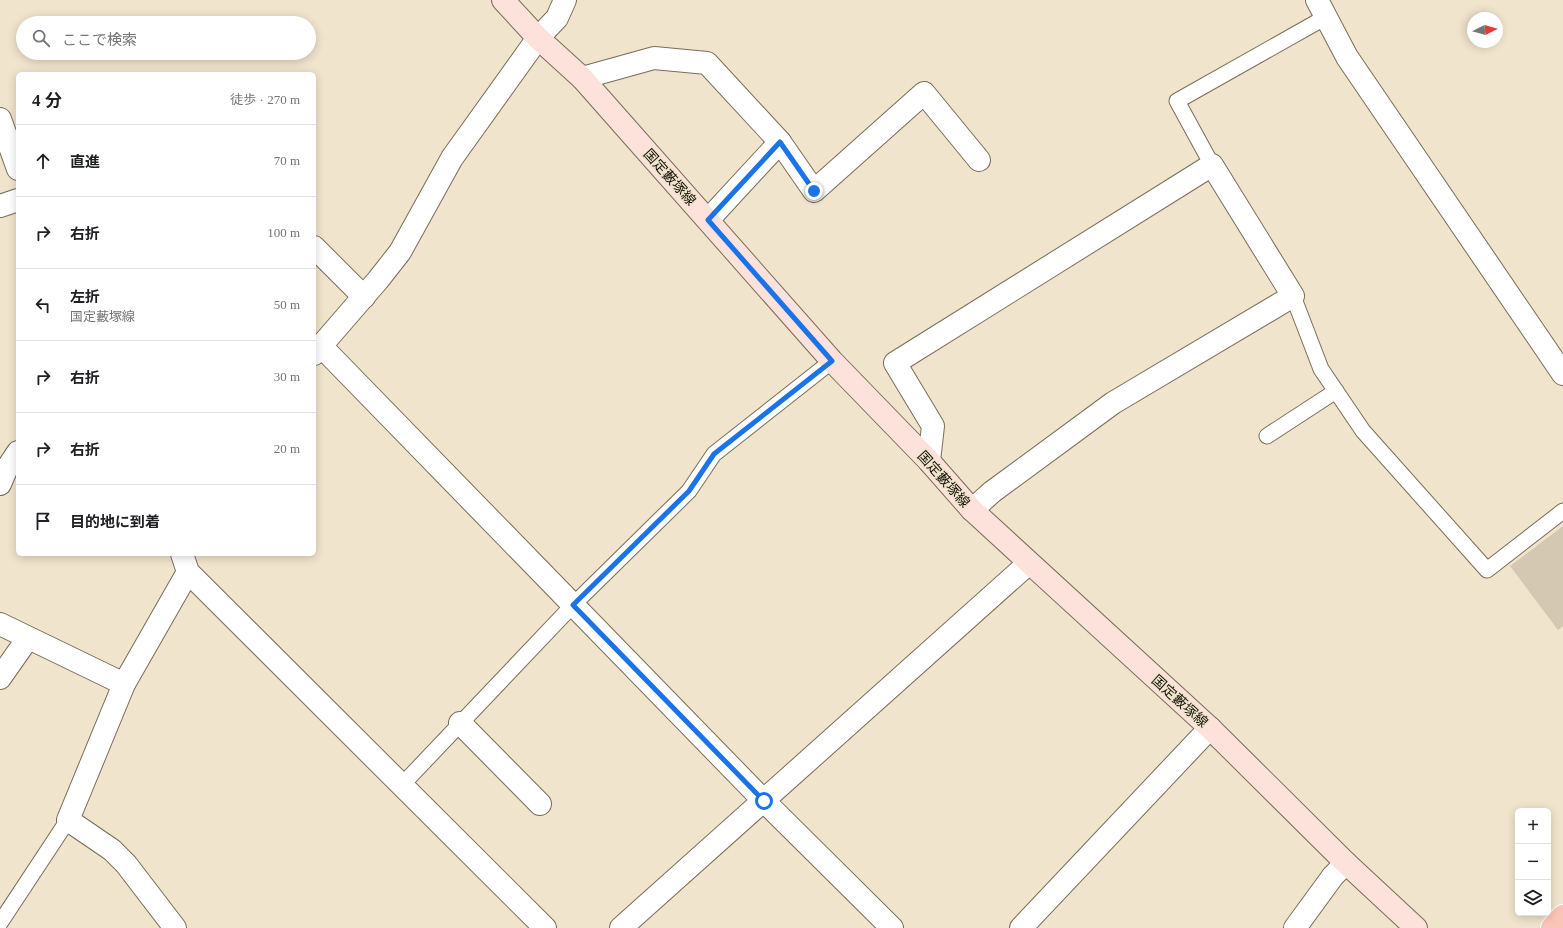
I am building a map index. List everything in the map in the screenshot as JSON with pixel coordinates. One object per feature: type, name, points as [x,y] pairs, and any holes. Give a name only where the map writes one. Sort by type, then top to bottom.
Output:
[{"type":"main road","name":"国定藪塚線","points":[[503,0],[538,38],[582,78],[832,361],[929,461],[972,510],[1210,728],[1346,863],[1416,928]]},
{"type":"main road","points":[[1552,928],[1563,916]]},
{"type":"street","points":[[565,0],[557,18],[538,38],[452,158],[400,252],[364,297],[318,350],[573,605],[764,801],[892,928]]},
{"type":"street","points":[[1322,8],[1347,57],[1563,374]]},
{"type":"street","points":[[582,78],[654,58],[707,63],[780,142],[814,191],[924,92],[979,160]]},
{"type":"street","points":[[0,119],[16,163]]},
{"type":"street","points":[[708,220],[780,142]]},
{"type":"street","points":[[929,461],[933,426],[895,363],[1212,165],[1293,296],[1113,403],[992,492],[972,510]]},
{"type":"street","points":[[0,206],[16,201]]},
{"type":"street","points":[[316,249],[364,297]]},
{"type":"street","points":[[0,484],[6,470],[16,455]]},
{"type":"street","points":[[173,927],[126,864],[112,850],[68,820],[124,684],[185,563],[401,786],[545,928]]},
{"type":"street","points":[[621,928],[1029,563]]},
{"type":"street","points":[[0,624],[124,684]]},
{"type":"street","points":[[0,678],[28,638]]},
{"type":"street","points":[[460,723],[540,804]]},
{"type":"street","points":[[1021,928],[1210,728]]},
{"type":"street","points":[[1295,928],[1333,876],[1346,863]]},
{"type":"lane","points":[[1212,165],[1177,101],[1322,8]]},
{"type":"lane","points":[[1293,296],[1320,369],[1363,431],[1487,570],[1563,511]]},
{"type":"lane","points":[[401,786],[573,605],[689,491],[714,454],[832,361]]},
{"type":"lane","points":[[1267,436],[1336,391]]},
{"type":"lane","points":[[0,923],[68,820]]},
{"type":"building","points":[[1563,526],[1563,626],[1558,630],[1510,566]]},
{"type":"route","points":[[764,801],[573,605],[689,491],[714,454],[832,361],[708,220],[780,142],[814,191]]}]
